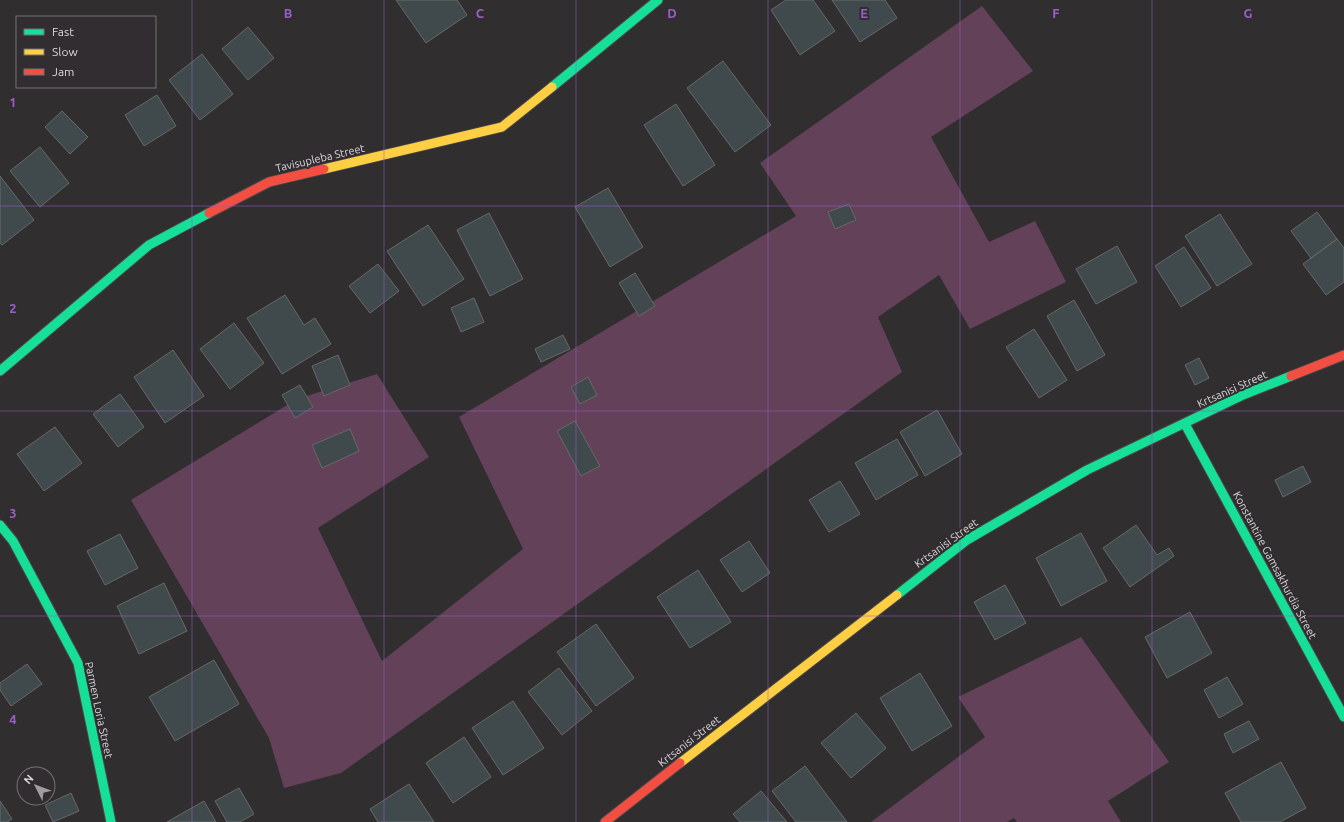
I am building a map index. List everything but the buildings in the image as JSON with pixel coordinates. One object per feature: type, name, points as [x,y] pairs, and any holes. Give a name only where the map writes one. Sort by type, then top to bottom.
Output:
[{"type":"street","name":"Tavisupleba Street","points":[[0,371],[148,245],[269,182],[502,127],[658,0]]},
{"type":"street","name":"Krtsanisi Street","points":[[605,822],[967,540],[1087,470],[1244,395],[1344,355]]},
{"type":"street","name":"Konstantine Gamsakhurdia Street","points":[[1186,424],[1344,718]]},
{"type":"street","name":"Parmen Loria Street","points":[[0,525],[13,541],[78,663],[111,822]]},
{"type":"shaded area","points":[[982,6],[1033,71],[931,137],[989,242],[1035,221],[1066,282],[970,329],[939,275],[878,317],[902,372],[341,773],[284,788],[269,738],[131,500],[297,399],[377,374],[429,457],[318,528],[382,661],[523,549],[459,417],[796,216],[760,163]]},
{"type":"shaded area","points":[[1081,637],[1169,762],[1108,801],[1121,822],[1017,822],[1014,818],[1007,822],[871,822],[985,737],[958,697]]},
{"type":"traffic: fast","points":[[552,87],[658,0]]},
{"type":"traffic: fast","points":[[0,371],[149,245],[209,213]]},
{"type":"traffic: fast","points":[[897,595],[967,540],[1087,470],[1243,395],[1291,376]]},
{"type":"traffic: fast","points":[[1185,424],[1344,717]]},
{"type":"traffic: fast","points":[[0,525],[13,541],[78,663],[111,822]]},
{"type":"traffic: slow","points":[[324,169],[502,127],[552,87]]},
{"type":"traffic: slow","points":[[680,763],[897,595]]},
{"type":"traffic: jam","points":[[209,213],[269,182],[324,169]]},
{"type":"traffic: jam","points":[[1291,376],[1344,355]]},
{"type":"traffic: jam","points":[[605,822],[680,763]]}]
